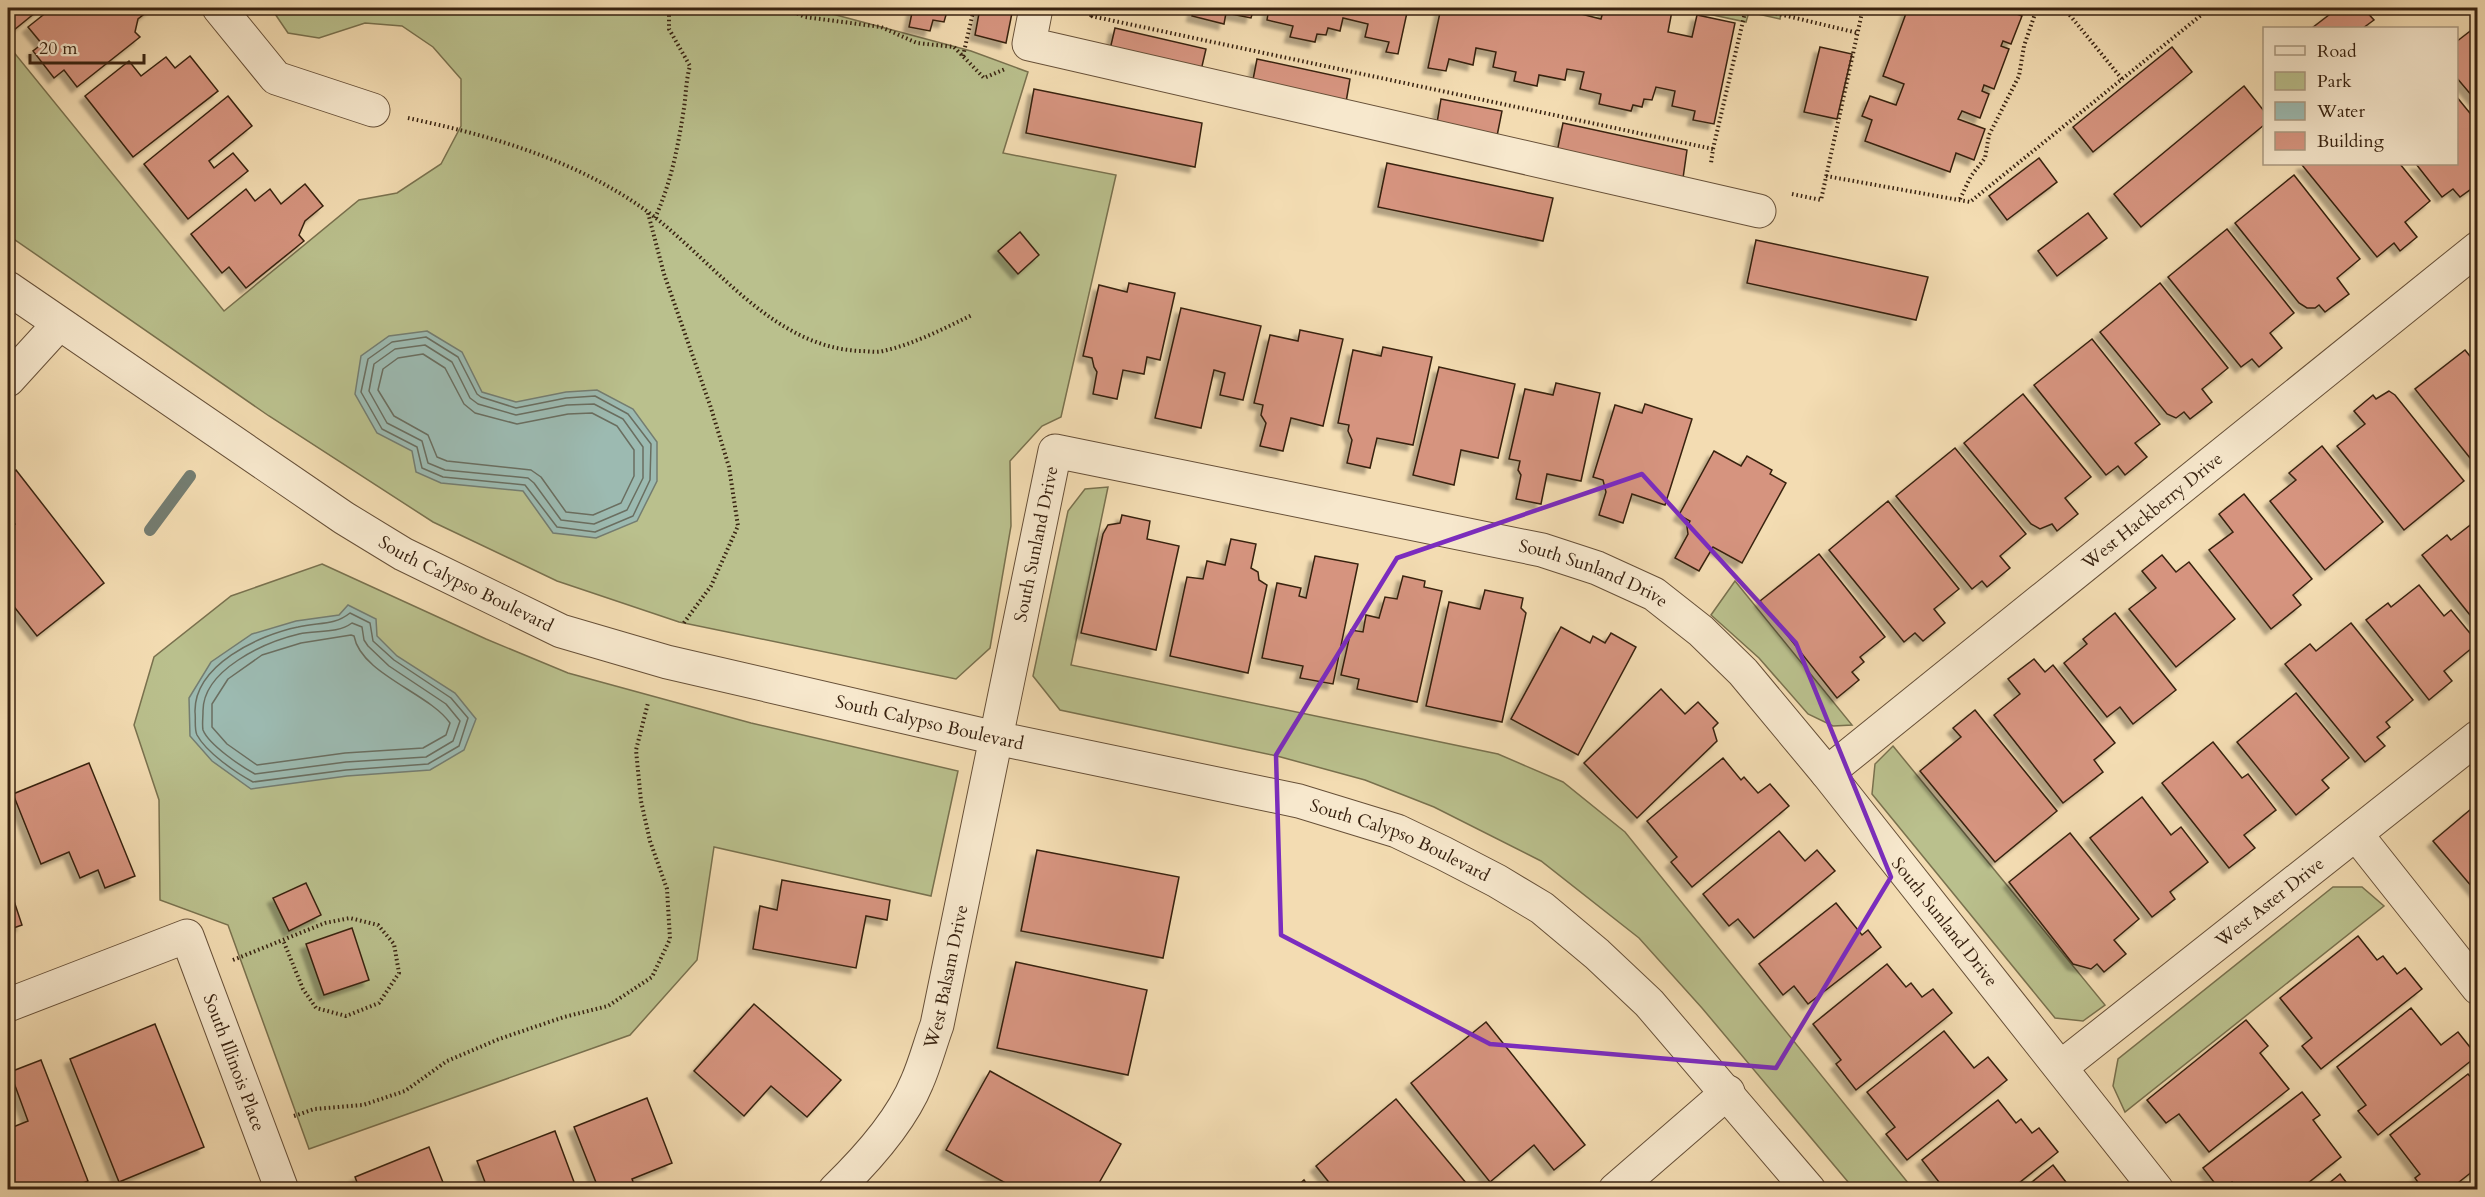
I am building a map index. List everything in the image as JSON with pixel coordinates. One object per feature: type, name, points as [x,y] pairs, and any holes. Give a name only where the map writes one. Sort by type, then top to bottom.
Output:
[{"type":"street","points":[[219,8],[276,78],[373,110]]},
{"type":"street","points":[[1036,8],[1029,44],[1759,211]]},
{"type":"street","name":"West Hackberry Drive","points":[[1827,773],[2478,248]]},
{"type":"street","name":"South Calypso Boulevard","points":[[8,288],[279,475],[403,554],[561,631],[667,662],[996,738],[1299,801],[1397,831],[1443,853],[1542,908],[1597,954],[1649,1003],[1728,1092],[1809,1190]]},
{"type":"street","points":[[8,380],[59,324]]},
{"type":"street","name":"South Sunland Drive","points":[[996,738],[1055,451],[1542,550],[1597,568],[1654,594],[1701,631],[1743,672],[1827,773],[2157,1190]]},
{"type":"street","name":"West Aster Drive","points":[[2061,1067],[2478,737]]},
{"type":"street","name":"West Balsam Drive","points":[[835,1190],[857,1168],[890,1127],[916,1084],[937,1025],[996,738]]},
{"type":"street","points":[[2356,834],[2478,988]]},
{"type":"street","name":"South Illinois Place","points":[[8,1005],[187,936],[282,1190]]},
{"type":"street","points":[[1615,1190],[1728,1092]]},
{"type":"path","points":[[655,218],[668,188],[675,158],[690,66],[669,29],[669,8]]},
{"type":"path","points":[[785,8],[805,17],[881,27],[917,43],[954,47],[984,78],[1050,49]]},
{"type":"path","points":[[963,56],[974,8]]},
{"type":"path","points":[[1710,167],[1746,8]]},
{"type":"path","points":[[1754,8],[1858,33]]},
{"type":"path","points":[[1787,193],[1821,200],[1863,8]]},
{"type":"path","points":[[1960,200],[1971,176],[1985,158],[1989,135],[2019,76],[2024,46],[2037,8]]},
{"type":"path","points":[[2064,8],[2122,79]]},
{"type":"path","points":[[1826,176],[1970,202],[2210,8]]},
{"type":"path","points":[[1091,16],[1713,149]]},
{"type":"path","points":[[373,110],[466,130],[557,160],[601,183],[648,212],[748,302],[792,331],[839,350],[881,352],[923,338],[972,315]]},
{"type":"path","points":[[648,212],[664,274],[729,467],[738,526],[711,586],[683,624]]},
{"type":"path","points":[[259,1129],[314,1109],[363,1105],[405,1090],[447,1061],[521,1031],[608,1006],[652,977],[670,939],[667,889],[650,841],[641,801],[636,750],[648,703]]},
{"type":"path","points":[[202,973],[283,940],[325,923],[350,918],[378,925],[394,944],[399,973],[379,1003],[346,1016],[316,1008],[303,989],[283,940]]},
{"type":"highlighted area","points":[[1642,474],[1796,643],[1891,877],[1776,1068],[1490,1044],[1281,935],[1276,755],[1397,558]]},
{"type":"green space","points":[[271,8],[810,8],[971,51],[1028,72],[1003,153],[1116,175],[1061,417],[1042,426],[1010,461],[1011,526],[990,648],[956,679],[679,622],[557,581],[433,522],[269,416],[8,235],[8,45],[224,311],[359,200],[397,193],[441,164],[461,126],[461,79],[433,47],[402,26],[365,23],[319,38],[288,33]]},
{"type":"green space","points":[[1680,8],[1782,8],[1780,19],[1749,12],[1746,22]]},
{"type":"green space","points":[[1108,487],[1071,665],[1498,754],[1563,782],[1625,832],[1913,1189],[1854,1189],[1702,1008],[1639,938],[1541,861],[1434,807],[1365,780],[1277,756],[1060,710],[1033,676],[1068,511],[1085,489]]},
{"type":"green space","points":[[322,564],[486,639],[568,673],[751,723],[958,771],[931,896],[714,847],[697,960],[630,1035],[309,1149],[228,925],[160,900],[159,800],[134,725],[154,657],[231,596]]},
{"type":"green space","points":[[1735,581],[1852,725],[1833,726],[1808,714],[1759,658],[1711,615]]},
{"type":"green space","points":[[1893,746],[2105,1005],[2083,1021],[2055,1018],[1872,794],[1875,764]]},
{"type":"green space","points":[[2333,887],[2362,887],[2384,906],[2125,1112],[2113,1086],[2118,1059]]},
{"type":"water","points":[[427,331],[462,352],[482,392],[516,402],[566,392],[597,390],[633,409],[657,442],[657,481],[637,521],[596,538],[553,533],[523,491],[441,483],[416,472],[412,451],[377,433],[355,394],[361,356],[389,336]]},
{"type":"water","points":[[348,605],[376,619],[377,636],[397,656],[455,693],[476,719],[464,750],[430,770],[347,776],[251,789],[212,761],[190,736],[189,698],[211,662],[252,634],[296,621],[339,615]]},
{"type":"building","points":[[8,8],[41,8],[14,30],[8,22]]},
{"type":"building","points":[[52,8],[152,8],[138,19],[135,32],[140,37],[77,87],[64,70],[54,78],[33,51],[42,44],[28,27]]},
{"type":"building","points":[[913,8],[948,8],[944,22],[933,20],[930,31],[909,27]]},
{"type":"building","points":[[980,8],[1013,8],[1006,43],[975,35]]},
{"type":"building","points":[[1194,8],[1254,8],[1251,18],[1226,13],[1224,24],[1192,16]]},
{"type":"building","points":[[1269,8],[1408,8],[1398,54],[1386,52],[1389,42],[1365,37],[1368,24],[1343,18],[1340,31],[1328,28],[1326,35],[1317,34],[1315,42],[1290,37],[1293,26],[1267,20]]},
{"type":"building","points":[[1441,8],[1578,8],[1577,13],[1601,19],[1604,8],[1657,8],[1672,11],[1668,32],[1692,37],[1697,15],[1735,23],[1714,124],[1693,120],[1695,111],[1672,106],[1675,91],[1656,87],[1652,100],[1644,99],[1642,107],[1633,105],[1631,111],[1599,104],[1601,94],[1580,89],[1584,72],[1567,69],[1565,80],[1539,75],[1537,86],[1514,81],[1516,72],[1493,67],[1496,52],[1476,48],[1473,65],[1449,59],[1446,71],[1428,68]]},
{"type":"building","points":[[1908,8],[2001,8],[2022,16],[2011,44],[2003,41],[2001,46],[2009,49],[1994,89],[1984,85],[1982,91],[1989,94],[1980,118],[1962,111],[1958,119],[1985,129],[1974,160],[1956,153],[1950,172],[1865,141],[1872,120],[1862,116],[1870,96],[1896,105],[1904,84],[1883,76]]},
{"type":"building","points":[[2338,8],[2363,8],[2374,20],[2364,27],[2313,27]]},
{"type":"building","points":[[2478,25],[2478,103],[2458,79],[2458,40]]},
{"type":"building","points":[[1115,28],[1206,49],[1199,79],[1108,58]]},
{"type":"building","points":[[1820,47],[1852,54],[1837,119],[1804,112]]},
{"type":"building","points":[[2172,47],[2192,72],[2093,152],[2073,127]]},
{"type":"building","points":[[190,56],[218,91],[133,157],[85,96],[129,61],[141,76],[166,57],[175,68]]},
{"type":"building","points":[[1257,59],[1350,79],[1345,108],[1251,90]]},
{"type":"building","points":[[2244,86],[2263,110],[2263,126],[2141,227],[2114,194]]},
{"type":"building","points":[[1034,89],[1202,123],[1195,167],[1026,133]]},
{"type":"building","points":[[228,96],[252,126],[209,161],[214,168],[233,153],[248,171],[188,219],[144,164]]},
{"type":"building","points":[[2458,98],[2478,123],[2478,163],[2474,166],[2478,170],[2478,184],[2460,197],[2453,189],[2442,197],[2417,165],[2458,165]]},
{"type":"building","points":[[1441,99],[1502,111],[1496,141],[1436,129]]},
{"type":"building","points":[[1563,123],[1687,150],[1683,178],[1557,152]]},
{"type":"building","points":[[2039,158],[2057,182],[2007,220],[1989,196]]},
{"type":"building","points":[[1387,163],[1553,198],[1543,241],[1378,207]]},
{"type":"building","points":[[2302,165],[2401,165],[2430,201],[2405,222],[2417,237],[2400,251],[2394,243],[2377,257]]},
{"type":"building","points":[[2294,175],[2360,259],[2337,278],[2349,294],[2325,312],[2319,305],[2315,308],[2307,308],[2299,303],[2235,223]]},
{"type":"building","points":[[305,184],[323,206],[305,221],[299,235],[304,241],[246,288],[229,267],[222,273],[191,234],[246,189],[255,201],[270,189],[281,204]]},
{"type":"building","points":[[2088,213],[2107,238],[2057,276],[2038,251]]},
{"type":"building","points":[[2227,229],[2294,313],[2270,333],[2282,348],[2259,367],[2252,359],[2241,367],[2168,277]]},
{"type":"building","points":[[1020,232],[1039,255],[1018,274],[998,251]]},
{"type":"building","points":[[1756,240],[1928,277],[1916,320],[1747,283]]},
{"type":"building","points":[[1129,283],[1175,293],[1160,360],[1147,357],[1144,374],[1123,370],[1117,399],[1093,394],[1097,372],[1092,358],[1083,356],[1099,285],[1127,292]]},
{"type":"building","points":[[2160,283],[2228,368],[2202,389],[2212,402],[2190,419],[2184,412],[2176,418],[2167,414],[2100,332]]},
{"type":"building","points":[[1181,308],[1261,326],[1243,400],[1220,395],[1225,373],[1214,370],[1201,428],[1155,418]]},
{"type":"building","points":[[1300,330],[1343,339],[1323,426],[1291,418],[1283,451],[1260,446],[1266,423],[1261,415],[1263,405],[1254,403],[1270,335],[1298,341]]},
{"type":"building","points":[[2092,339],[2160,424],[2135,443],[2147,457],[2125,475],[2118,466],[2106,475],[2034,385]]},
{"type":"building","points":[[1383,347],[1432,357],[1413,445],[1377,438],[1370,468],[1347,463],[1352,440],[1348,431],[1349,425],[1338,423],[1353,350],[1381,356]]},
{"type":"building","points":[[2465,350],[2478,366],[2478,461],[2474,463],[2415,389]]},
{"type":"building","points":[[1439,367],[1515,384],[1498,458],[1461,450],[1454,485],[1413,475]]},
{"type":"building","points":[[1556,383],[1600,393],[1581,481],[1547,474],[1541,504],[1516,499],[1521,475],[1518,470],[1520,461],[1509,459],[1525,389],[1553,395]]},
{"type":"building","points":[[2389,391],[2395,395],[2464,481],[2404,530],[2337,446],[2365,424],[2354,411],[2373,395],[2376,399]]},
{"type":"building","points":[[2023,394],[2091,477],[2065,498],[2078,514],[2057,531],[2052,524],[2040,529],[2031,524],[1964,443]]},
{"type":"building","points":[[1645,404],[1692,419],[1665,505],[1632,494],[1623,523],[1599,515],[1606,492],[1603,480],[1593,477],[1615,405],[1642,413]]},
{"type":"building","points":[[2322,446],[2383,522],[2325,570],[2270,501],[2296,480],[2289,473]]},
{"type":"building","points":[[1955,448],[2026,534],[2000,556],[2010,568],[1987,587],[1982,581],[1972,589],[1896,496]]},
{"type":"building","points":[[1714,451],[1741,466],[1747,456],[1772,470],[1770,474],[1786,483],[1742,563],[1713,547],[1699,571],[1675,558],[1688,534],[1687,527],[1690,521],[1679,515]]},
{"type":"building","points":[[16,470],[104,583],[37,636],[8,599],[8,530],[15,524],[8,514],[8,477]]},
{"type":"building","points":[[2244,494],[2312,579],[2293,595],[2301,605],[2271,629],[2209,550],[2233,532],[2219,514]]},
{"type":"building","points":[[1888,501],[1959,589],[1934,609],[1945,623],[1923,641],[1915,633],[1904,642],[1829,550]]},
{"type":"building","points":[[1122,515],[1150,521],[1147,539],[1179,546],[1156,650],[1081,633],[1103,534],[1108,525],[1120,523]]},
{"type":"building","points":[[2478,519],[2478,625],[2422,555],[2447,535],[2451,540]]},
{"type":"building","points":[[1231,539],[1256,544],[1251,568],[1258,572],[1259,580],[1267,585],[1248,673],[1170,656],[1187,577],[1203,579],[1207,561],[1225,565]]},
{"type":"building","points":[[1819,554],[1885,637],[1860,657],[1864,662],[1852,672],[1859,680],[1837,698],[1760,601]]},
{"type":"building","points":[[2162,555],[2176,572],[2189,562],[2235,619],[2176,667],[2129,609],[2156,588],[2142,571]]},
{"type":"building","points":[[1315,556],[1358,564],[1333,684],[1300,678],[1303,666],[1262,658],[1277,583],[1301,588],[1299,596],[1306,598]]},
{"type":"building","points":[[1403,576],[1425,581],[1424,587],[1442,591],[1417,702],[1357,689],[1359,679],[1341,675],[1351,630],[1363,632],[1366,615],[1379,618],[1385,597],[1397,599]]},
{"type":"building","points":[[2419,585],[2444,616],[2451,610],[2478,643],[2444,671],[2452,681],[2429,700],[2366,620],[2388,603],[2391,607]]},
{"type":"building","points":[[1485,590],[1523,598],[1521,608],[1526,613],[1502,722],[1426,706],[1449,602],[1480,609]]},
{"type":"building","points":[[2115,613],[2176,690],[2133,724],[2120,707],[2107,717],[2064,663],[2087,644],[2083,639]]},
{"type":"building","points":[[2351,623],[2413,700],[2386,722],[2390,727],[2377,737],[2385,746],[2365,762],[2285,664],[2310,644],[2316,651]]},
{"type":"building","points":[[1561,627],[1590,643],[1593,636],[1605,643],[1611,633],[1636,647],[1578,755],[1511,719]]},
{"type":"building","points":[[2034,659],[2045,672],[2053,665],[2115,743],[2094,760],[2103,772],[2063,803],[1994,715],[2020,694],[2008,679]]},
{"type":"building","points":[[1661,689],[1685,714],[1698,702],[1718,723],[1713,728],[1717,741],[1637,818],[1584,763]]},
{"type":"building","points":[[2296,693],[2349,758],[2322,780],[2329,788],[2296,815],[2237,742]]},
{"type":"building","points":[[1975,710],[2057,811],[1995,862],[1920,771],[1961,737],[1953,728]]},
{"type":"building","points":[[2213,742],[2242,778],[2248,774],[2276,810],[2244,835],[2255,848],[2229,868],[2162,783]]},
{"type":"building","points":[[1723,758],[1741,780],[1744,777],[1758,793],[1770,784],[1789,806],[1692,887],[1671,862],[1677,857],[1647,821]]},
{"type":"building","points":[[89,763],[135,876],[105,888],[98,870],[80,878],[69,852],[41,864],[13,794]]},
{"type":"building","points":[[2142,797],[2171,835],[2181,827],[2208,862],[2170,892],[2175,899],[2152,917],[2090,838]]},
{"type":"building","points":[[2471,809],[2478,817],[2478,894],[2433,841]]},
{"type":"building","points":[[1779,831],[1805,861],[1817,850],[1835,871],[1754,938],[1738,919],[1729,926],[1703,894]]},
{"type":"building","points":[[2070,833],[2139,919],[2114,940],[2126,954],[2104,972],[2097,964],[2091,969],[2073,964],[2009,882]]},
{"type":"building","points":[[1037,850],[1179,877],[1163,958],[1021,931]]},
{"type":"building","points":[[782,880],[890,900],[887,920],[866,916],[856,968],[753,949],[760,906],[777,910]]},
{"type":"building","points":[[8,883],[22,925],[8,930]]},
{"type":"building","points":[[306,883],[321,915],[289,931],[273,898]]},
{"type":"building","points":[[1836,903],[1862,935],[1868,930],[1881,947],[1808,1004],[1794,986],[1783,995],[1759,964]]},
{"type":"building","points":[[352,928],[369,980],[324,995],[306,944]]},
{"type":"building","points":[[2358,936],[2377,960],[2383,956],[2397,974],[2405,968],[2422,989],[2321,1069],[2302,1046],[2312,1038],[2280,998]]},
{"type":"building","points":[[1016,962],[1147,990],[1128,1075],[997,1048]]},
{"type":"building","points":[[1887,964],[1906,987],[1911,983],[1922,997],[1933,989],[1952,1013],[1856,1090],[1836,1064],[1841,1060],[1813,1024]]},
{"type":"building","points":[[754,1004],[841,1080],[807,1117],[771,1086],[744,1116],[694,1071]]},
{"type":"building","points":[[2411,1008],[2441,1045],[2458,1032],[2477,1056],[2378,1135],[2358,1111],[2366,1105],[2337,1067]]},
{"type":"building","points":[[2246,1020],[2268,1046],[2260,1053],[2289,1089],[2209,1152],[2179,1114],[2166,1123],[2147,1100]]},
{"type":"building","points":[[1486,1022],[1585,1145],[1554,1170],[1534,1145],[1490,1182],[1411,1083]]},
{"type":"building","points":[[155,1024],[204,1147],[119,1182],[70,1059]]},
{"type":"building","points":[[1944,1031],[1974,1068],[1988,1057],[2007,1080],[1907,1160],[1886,1134],[1895,1127],[1867,1092]]},
{"type":"building","points":[[41,1060],[88,1181],[66,1190],[8,1190],[8,1129],[28,1121],[10,1072]]},
{"type":"building","points":[[990,1071],[1121,1144],[1095,1190],[1018,1190],[946,1150]]},
{"type":"building","points":[[2468,1074],[2478,1086],[2478,1167],[2449,1190],[2423,1190],[2415,1178],[2420,1174],[2390,1135]]},
{"type":"building","points":[[2302,1092],[2320,1115],[2313,1120],[2341,1157],[2299,1190],[2237,1190],[2232,1182],[2220,1190],[2203,1168]]},
{"type":"building","points":[[647,1098],[672,1163],[632,1179],[636,1190],[599,1190],[574,1127]]},
{"type":"building","points":[[1396,1099],[1472,1190],[1335,1190],[1316,1166]]},
{"type":"building","points":[[1998,1100],[2016,1123],[2021,1119],[2032,1133],[2039,1128],[2058,1152],[2010,1190],[1945,1190],[1922,1160]]},
{"type":"building","points":[[555,1131],[577,1190],[488,1190],[477,1161]]},
{"type":"building","points":[[429,1147],[446,1190],[360,1190],[355,1177]]},
{"type":"building","points":[[2053,1165],[2072,1190],[2022,1190]]},
{"type":"building","points":[[2340,1174],[2352,1190],[2321,1190]]},
{"type":"building","points":[[1304,1180],[1311,1190],[1293,1190]]},
{"type":"waterway","points":[[150,530],[190,476]]}]
